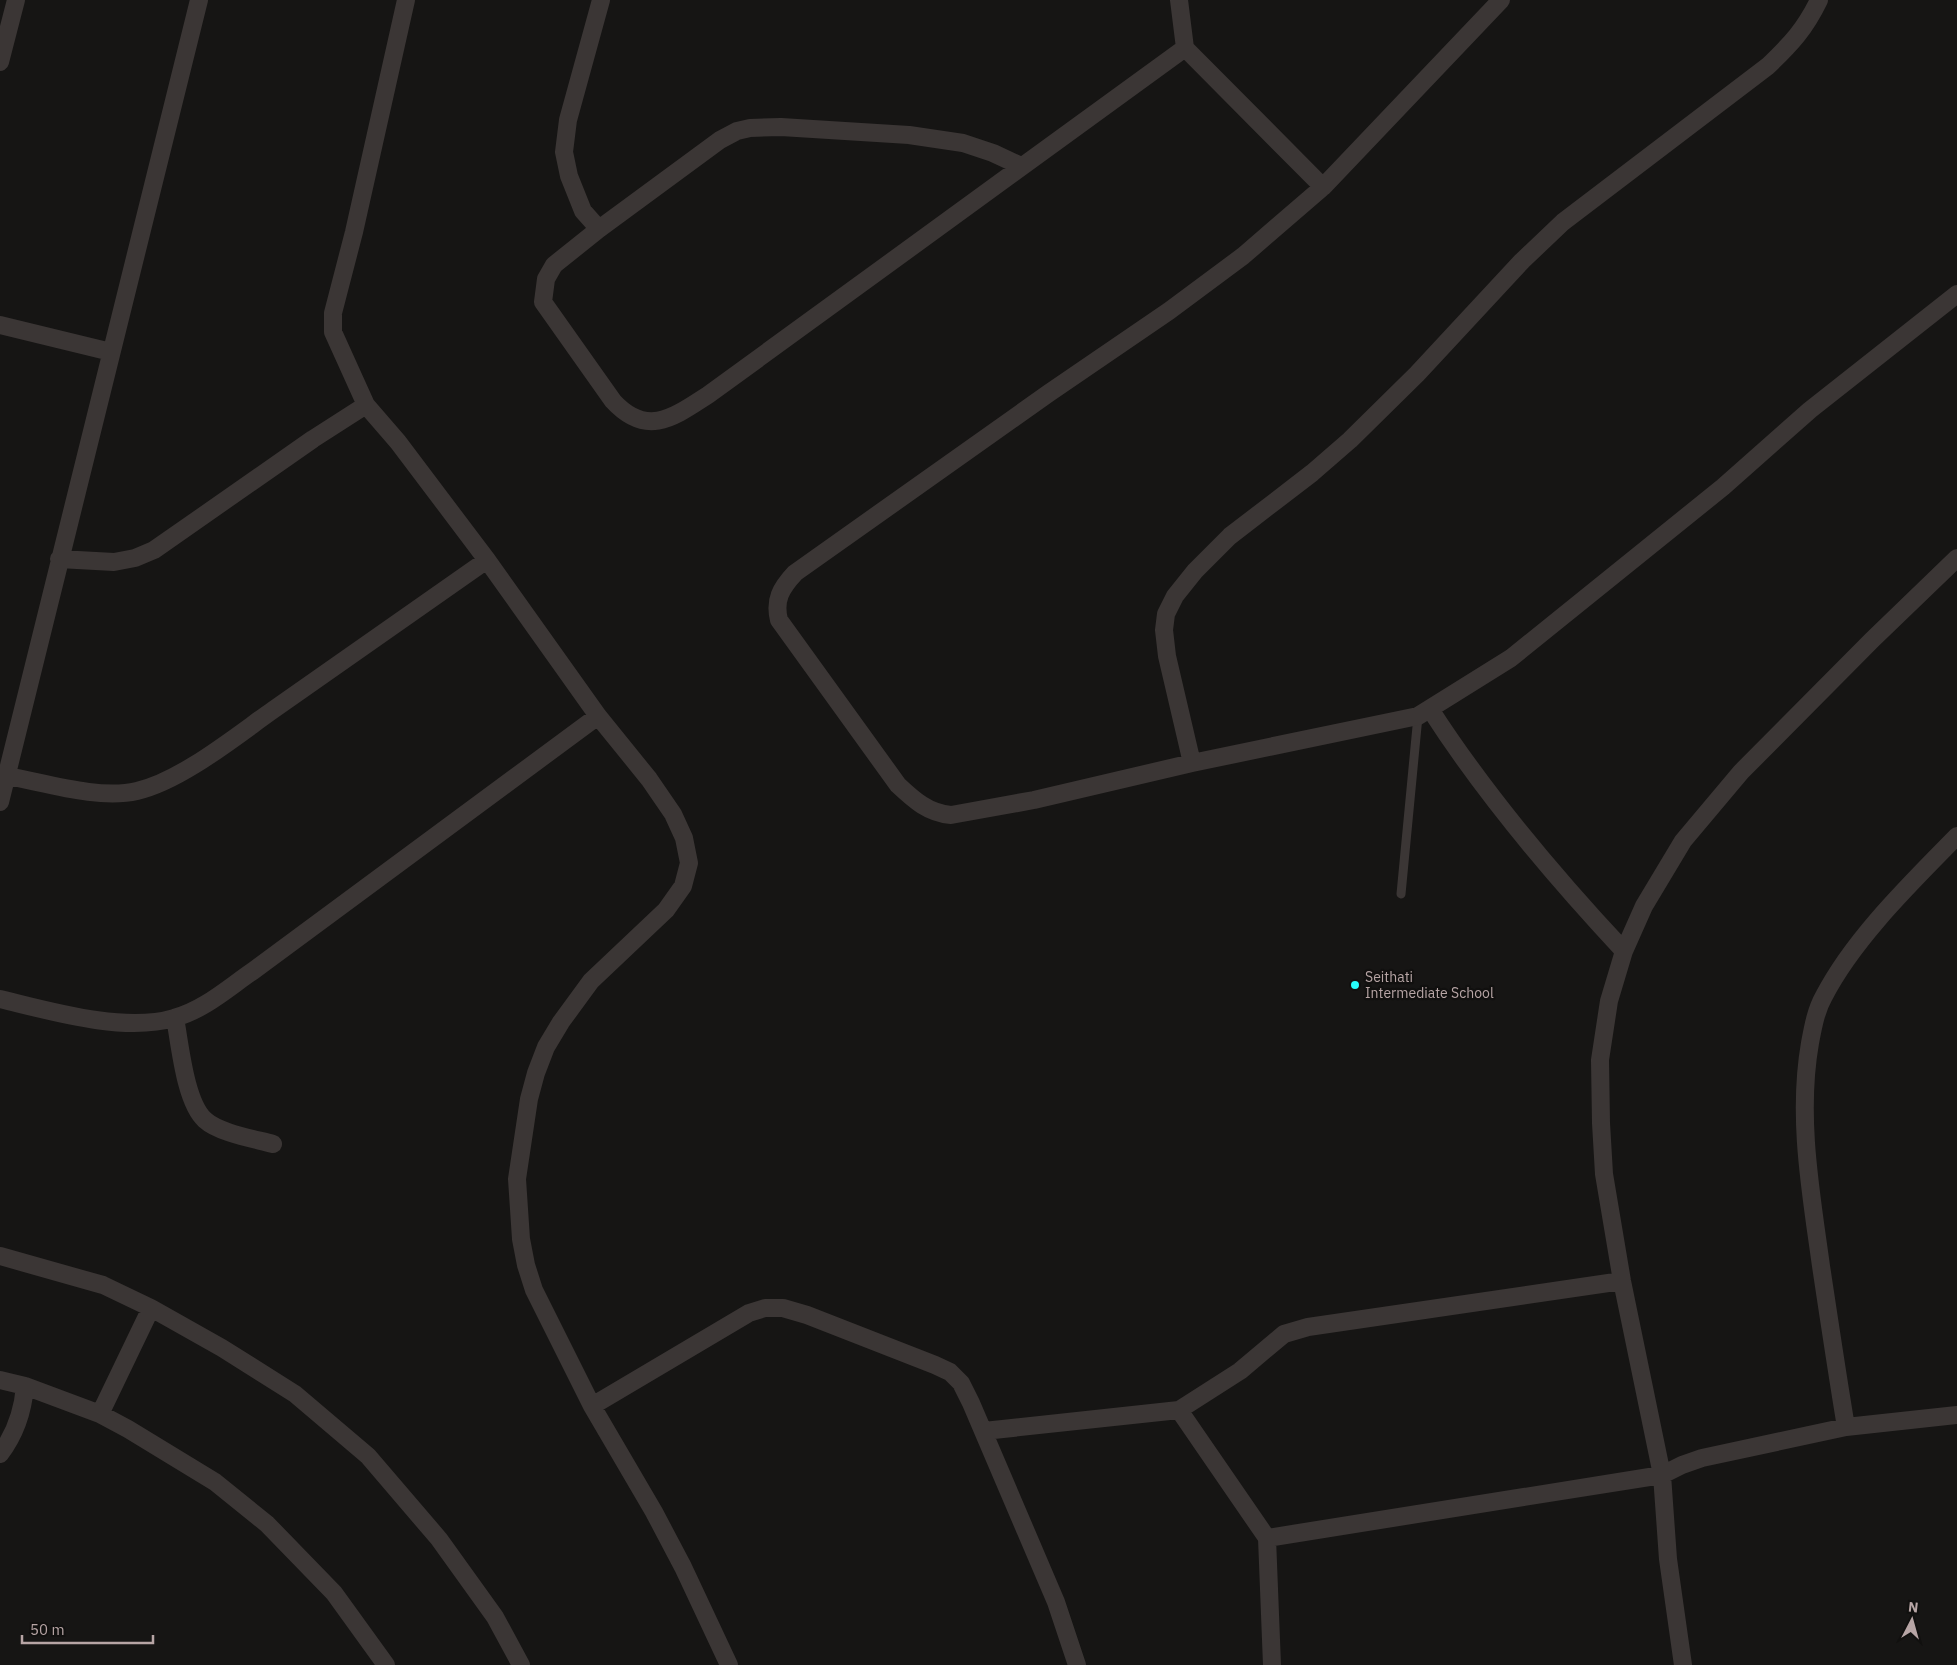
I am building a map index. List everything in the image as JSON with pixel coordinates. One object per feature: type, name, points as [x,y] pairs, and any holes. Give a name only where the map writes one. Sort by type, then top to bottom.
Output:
[{"type":"street","points":[[0,62],[16,0]]},
{"type":"street","points":[[0,802],[199,0]]},
{"type":"street","points":[[406,0],[354,232],[333,313],[333,332],[366,405],[398,442],[487,560],[598,716],[649,779],[673,814],[684,838],[689,863],[683,886],[666,910],[591,981],[561,1022],[546,1048],[528,1099],[517,1178],[521,1239],[526,1265],[534,1290],[592,1406],[654,1512],[679,1560],[729,1665]]},
{"type":"street","points":[[599,229],[583,211],[569,176],[564,152],[568,120],[601,0]]},
{"type":"street","points":[[1179,0],[1185,48],[1324,187]]},
{"type":"street","points":[[1501,0],[1324,187],[1243,256],[795,573],[784,585],[778,598],[776,611],[778,620],[898,785],[914,801],[935,812],[951,815],[1025,802],[1424,712],[1519,652],[1716,494],[1810,410],[1957,294]]},
{"type":"street","points":[[1192,763],[1167,656],[1164,630],[1166,614],[1175,596],[1195,571],[1230,536],[1350,440],[1417,374],[1522,261],[1563,222],[1768,66],[1790,46],[1808,23],[1819,0]]},
{"type":"street","points":[[1021,166],[993,153],[963,143],[937,138],[781,128],[750,128],[737,131],[720,140],[599,229],[554,265],[546,279],[542,302],[613,401],[623,412],[633,418],[642,420],[664,419],[675,416],[708,395],[1185,48]]},
{"type":"street","points":[[0,325],[111,352]]},
{"type":"street","points":[[59,558],[114,562],[136,558],[154,550],[313,439],[366,405]]},
{"type":"street","points":[[1683,1665],[1668,1559],[1662,1475],[1622,1281],[1604,1174],[1600,1060],[1609,1001],[1624,952],[1644,906],[1683,841],[1741,772],[1872,640],[1957,558]]},
{"type":"street","points":[[7,776],[96,793],[116,794],[137,791],[156,785],[207,756],[487,560]]},
{"type":"street","points":[[1424,712],[1454,746],[1528,843],[1624,952]]},
{"type":"street","points":[[0,999],[96,1020],[140,1023],[174,1018],[196,1009],[253,971],[598,716]]},
{"type":"street","points":[[1846,1427],[1810,1193],[1805,1129],[1806,1064],[1813,1026],[1823,998],[1845,961],[1905,889],[1957,836]]},
{"type":"street","points":[[174,1018],[190,1094],[205,1120],[227,1132],[273,1144]]},
{"type":"street","points":[[0,1256],[103,1285],[152,1308],[222,1348],[294,1394],[368,1456],[440,1539],[495,1618],[522,1665]]},
{"type":"street","points":[[984,1431],[1179,1410],[1240,1371],[1284,1334],[1308,1326],[1622,1281]]},
{"type":"street","points":[[100,1414],[152,1308]]},
{"type":"street","points":[[592,1406],[749,1313],[765,1308],[783,1308],[807,1315],[950,1372],[961,1383],[984,1431],[1056,1602],[1077,1665]]},
{"type":"street","points":[[0,1380],[25,1386],[100,1414],[215,1482],[267,1524],[334,1593],[386,1665]]},
{"type":"street","points":[[0,1454],[17,1426],[22,1410],[25,1386]]},
{"type":"street","points":[[1179,1410],[1267,1538],[1272,1665]]},
{"type":"street","points":[[1267,1538],[1662,1475],[1702,1458],[1846,1427],[1957,1415]]},
{"type":"lane","points":[[1401,894],[1424,712]]},
{"type":"place","name":"Seithati Intermediate School","points":[[1355,985]]}]
